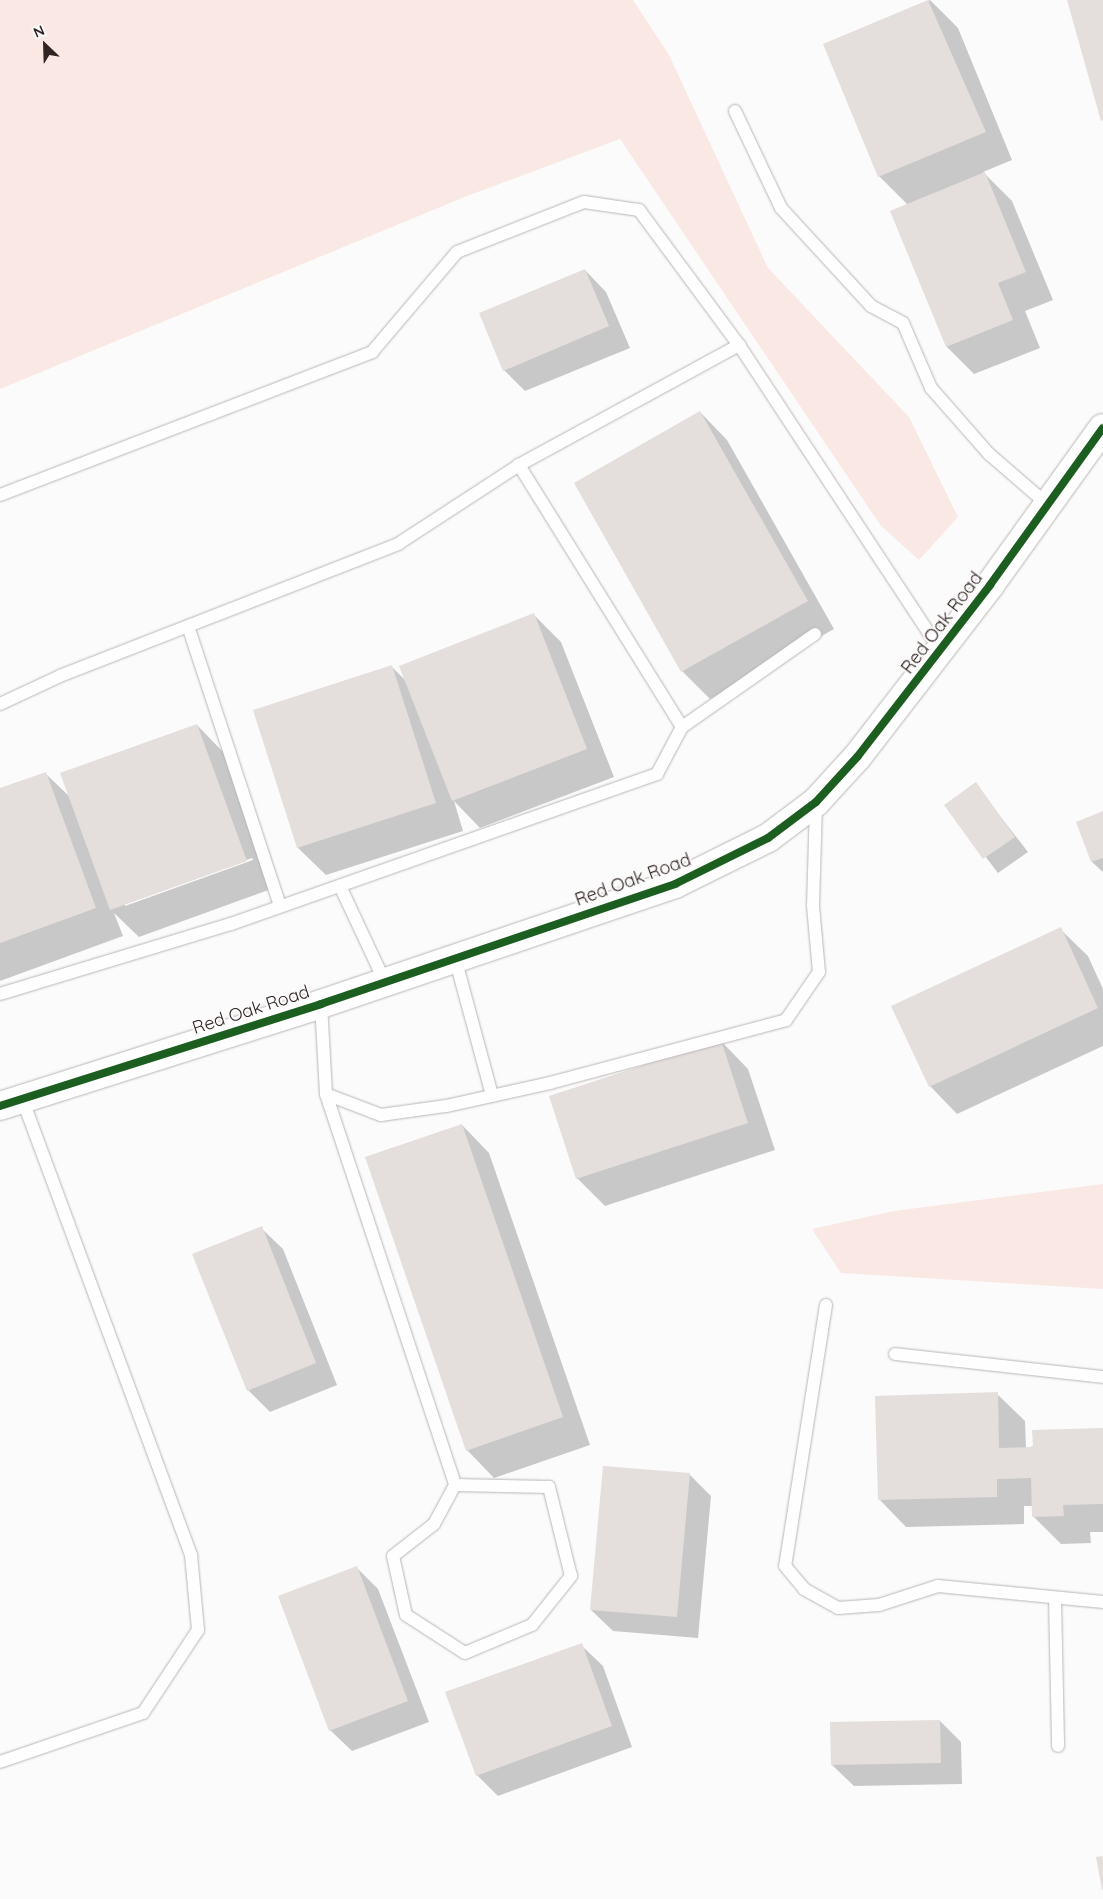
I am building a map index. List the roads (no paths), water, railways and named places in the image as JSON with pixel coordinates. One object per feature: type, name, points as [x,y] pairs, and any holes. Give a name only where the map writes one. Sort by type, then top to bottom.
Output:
[{"type":"street","name":"Red Oak Road","points":[[11,1102],[321,1004],[675,884],[768,838],[816,802],[858,756],[940,650],[1103,428]]},
{"type":"lane","points":[[735,111],[781,208],[871,306],[903,323],[931,388],[989,454],[1047,504]]},
{"type":"lane","points":[[0,495],[372,352],[457,252],[584,202],[639,210],[739,345],[940,650]]},
{"type":"lane","points":[[0,704],[60,676],[398,544],[519,465],[739,345]]},
{"type":"lane","points":[[519,465],[682,727]]},
{"type":"lane","points":[[188,626],[280,905]]},
{"type":"lane","points":[[0,994],[340,886],[657,774],[682,727],[815,634]]},
{"type":"lane","points":[[326,1094],[381,1115],[492,1095],[786,1020],[820,972],[812,906],[816,802]]},
{"type":"lane","points":[[340,886],[384,982]]},
{"type":"lane","points":[[456,958],[492,1095]]},
{"type":"lane","points":[[321,1004],[326,1094],[455,1485],[434,1524],[394,1556],[406,1614],[465,1653],[532,1625],[572,1576],[549,1487],[455,1485]]},
{"type":"lane","points":[[0,1762],[143,1713],[198,1630],[191,1556],[11,1102]]},
{"type":"lane","points":[[826,1305],[785,1566],[804,1589],[838,1608],[879,1605],[938,1586],[1103,1602]]},
{"type":"lane","points":[[895,1354],[1103,1377]]},
{"type":"lane","points":[[1055,1598],[1058,1746]]}]
